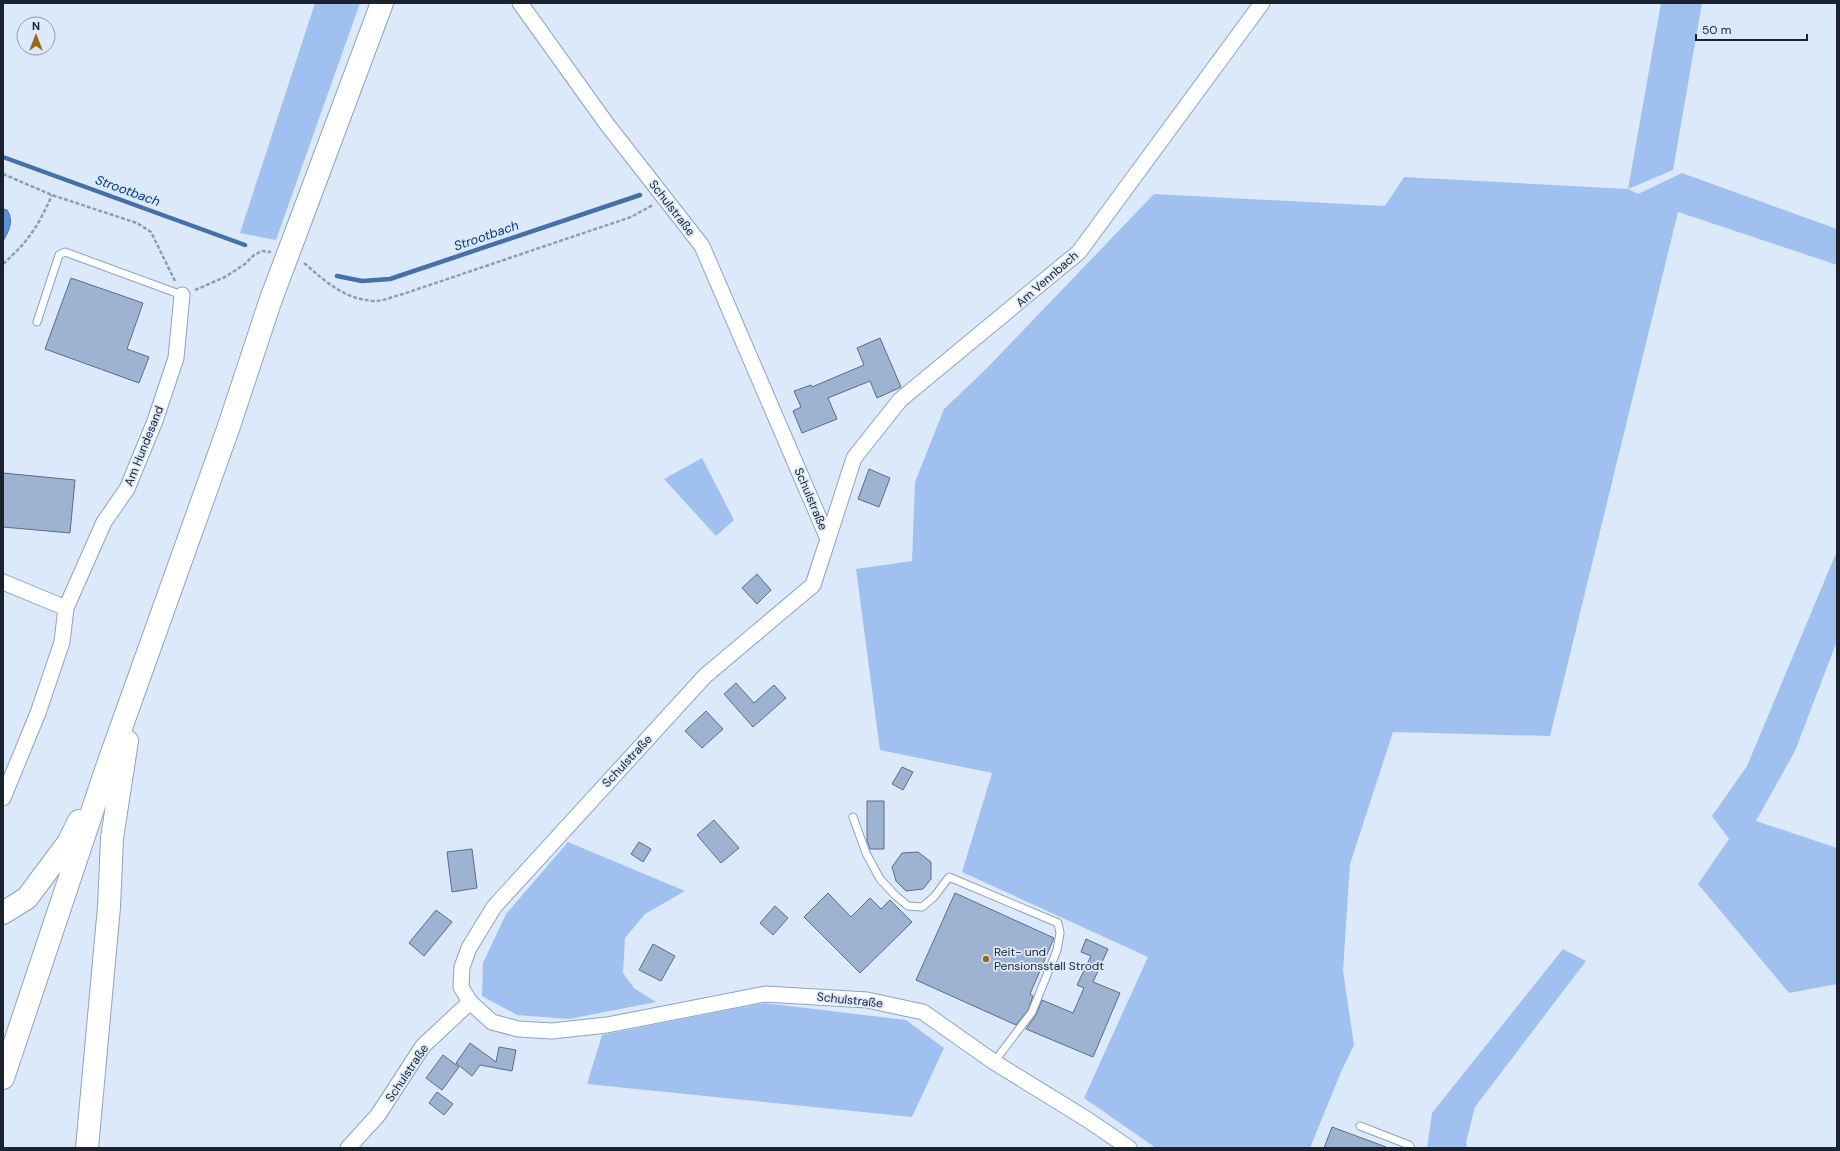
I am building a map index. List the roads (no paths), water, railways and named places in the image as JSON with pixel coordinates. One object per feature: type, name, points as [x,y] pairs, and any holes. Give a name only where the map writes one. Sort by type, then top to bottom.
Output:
[{"type":"main road","points":[[3,1078],[107,767],[228,429],[271,300],[382,3]]},
{"type":"main road","points":[[88,1148],[109,907],[112,838],[125,751],[140,675]]},
{"type":"main road","points":[[3,913],[27,898],[68,843],[107,767]]},
{"type":"street","name":"Schulstraße","points":[[520,3],[606,123],[702,246],[828,539],[812,585],[705,676],[494,907],[469,948],[462,967],[461,987],[470,1002],[492,1022],[518,1029],[552,1031],[607,1025],[765,994],[867,1000],[923,1012],[994,1062],[1088,1120],[1129,1148]]},
{"type":"street","name":"Am Vennbach","points":[[828,539],[854,458],[900,400],[1079,252],[1262,3]]},
{"type":"street","name":"Am Hundesand","points":[[3,798],[38,713],[62,642],[66,608],[104,522],[127,490],[155,421],[176,358],[182,295]]},
{"type":"street","points":[[3,582],[66,608]]},
{"type":"street","name":"Schulstraße","points":[[348,1148],[378,1115],[423,1046],[470,1002]]},
{"type":"lane","points":[[36,322],[59,255],[65,252],[182,295]]},
{"type":"lane","points":[[853,817],[866,853],[880,879],[908,906],[922,907],[934,897],[949,877],[1058,923],[1060,933],[1057,950],[1032,1012],[994,1062]]},
{"type":"lane","points":[[1360,1126],[1412,1148]]},
{"type":"waterway","name":"Strootbach","points":[[3,157],[245,245]]},
{"type":"waterway","name":"Strootbach","points":[[337,276],[362,281],[390,279],[640,195]]},
{"type":"place","name":"Reit- und Pensionsstall Strodt","points":[[986,959]]}]
